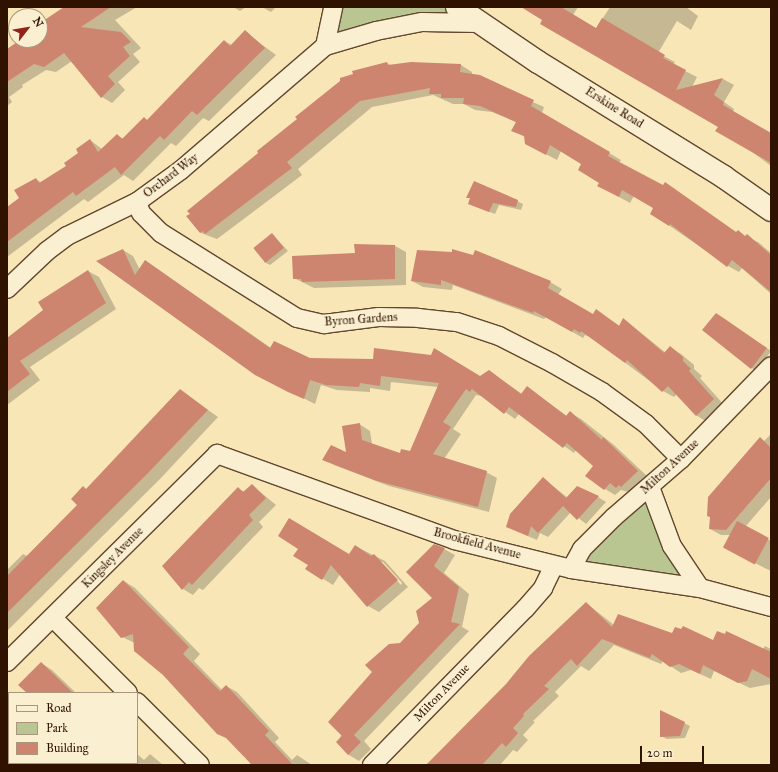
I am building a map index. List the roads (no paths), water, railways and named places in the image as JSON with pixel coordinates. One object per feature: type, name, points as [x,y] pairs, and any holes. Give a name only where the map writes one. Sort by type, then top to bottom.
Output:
[{"type":"street","points":[[326,46],[333,7]]},
{"type":"street","name":"Erskine Road","points":[[457,7],[479,23],[724,178],[771,210]]},
{"type":"street","name":"Orchard Way","points":[[7,289],[47,251],[67,236],[137,202],[182,170],[326,46],[376,31],[422,22],[479,23]]},
{"type":"street","name":"Byron Gardens","points":[[137,202],[141,213],[161,233],[297,318],[324,324],[379,317],[418,318],[457,322],[499,336],[552,363],[602,392],[646,424],[681,459]]},
{"type":"street","name":"Milton Avenue","points":[[372,765],[525,609],[562,567],[681,459],[771,366]]},
{"type":"street","name":"Brookfield Avenue","points":[[217,454],[454,540],[562,567],[700,588],[771,607]]},
{"type":"street","name":"Kingsley Avenue","points":[[7,662],[217,454]]},
{"type":"street","points":[[650,487],[672,546],[700,588]]},
{"type":"street","points":[[53,618],[127,692]]},
{"type":"street","points":[[138,703],[200,765]]}]
